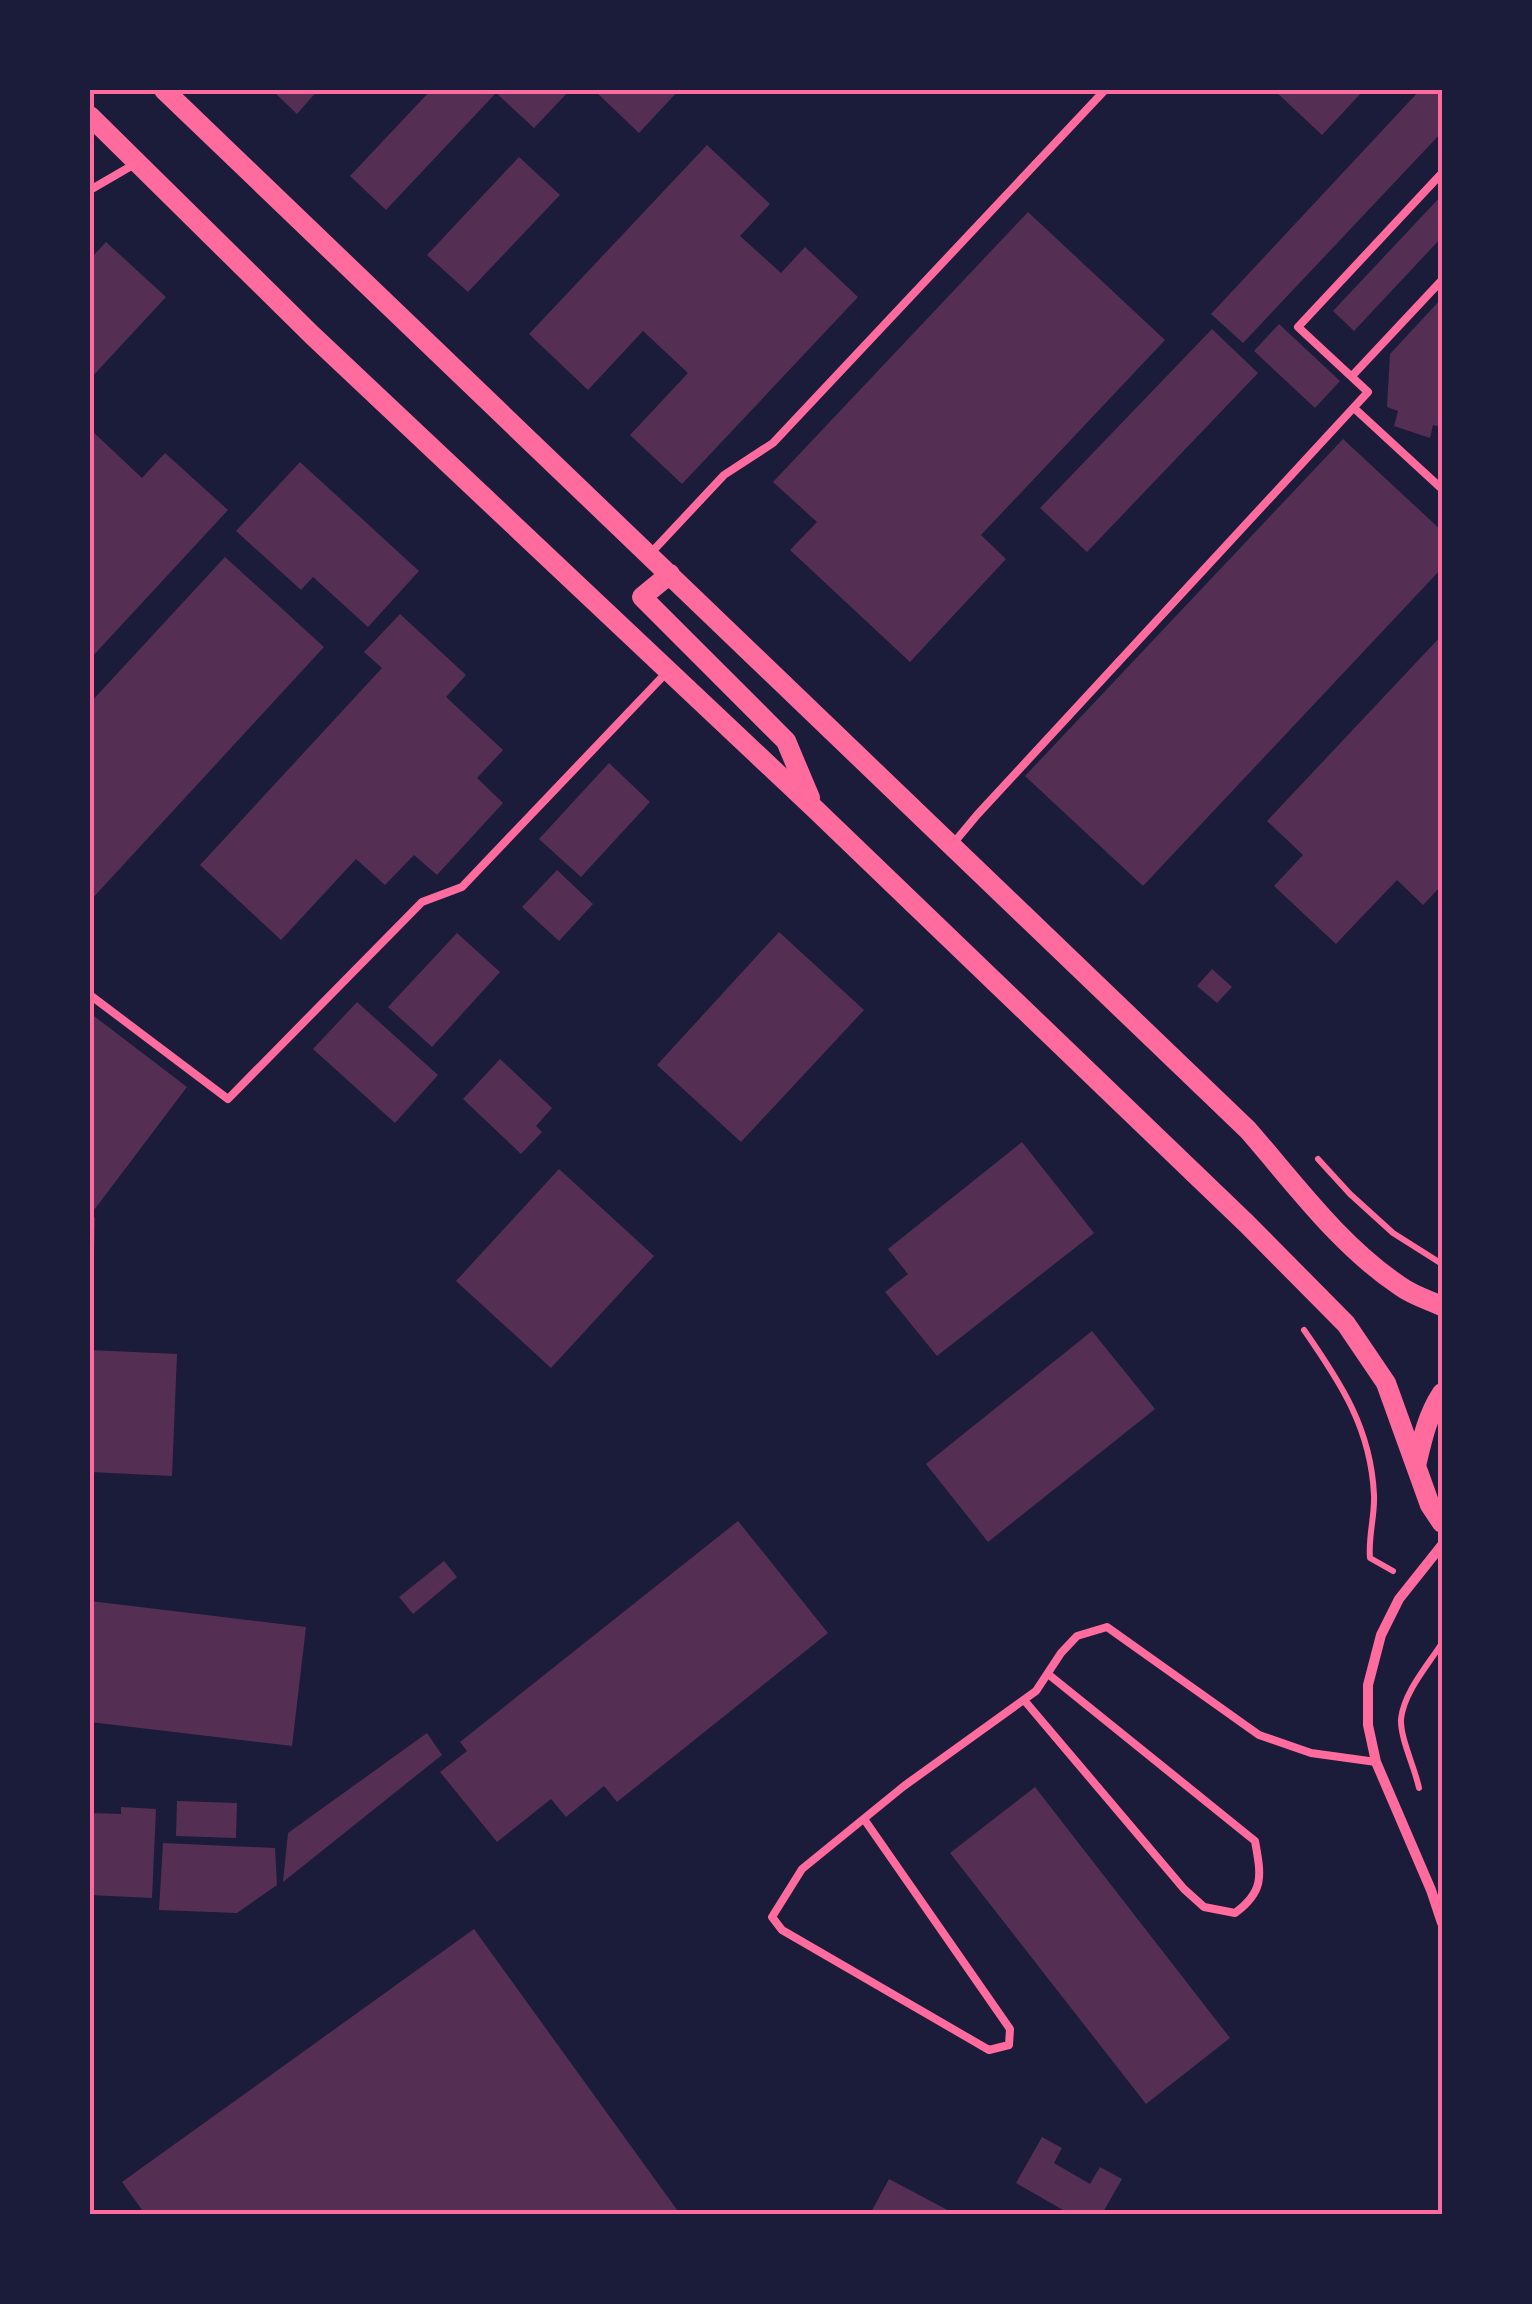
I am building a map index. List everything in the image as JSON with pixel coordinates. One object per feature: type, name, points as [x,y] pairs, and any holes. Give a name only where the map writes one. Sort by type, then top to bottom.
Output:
[{"type":"main road","points":[[164,90],[1248,1130],[1368,1263],[1403,1289],[1442,1306]]},
{"type":"main road","points":[[90,116],[312,336],[815,809],[1346,1324],[1386,1384],[1430,1506],[1442,1523]]},
{"type":"main road","points":[[670,574],[642,597],[786,742],[815,809]]},
{"type":"main road","points":[[1416,1468],[1422,1436],[1442,1393]]},
{"type":"street","points":[[1442,1546],[1399,1599],[1381,1635],[1368,1685],[1368,1724],[1376,1762],[1442,1922]]},
{"type":"lane","points":[[650,556],[724,475],[773,443],[1105,90]]},
{"type":"lane","points":[[90,190],[137,163]]},
{"type":"lane","points":[[952,846],[1368,392],[1298,327],[1442,173]]},
{"type":"lane","points":[[1352,376],[1442,280]]},
{"type":"lane","points":[[1354,408],[1442,489]]},
{"type":"lane","points":[[90,995],[228,1099],[422,902],[462,886],[668,671]]},
{"type":"lane","points":[[864,1819],[1010,2029],[1009,2045],[989,2050],[782,1930],[772,1917],[802,1869],[904,1786],[1036,1692],[1077,1636],[1107,1627],[1259,1735],[1311,1753],[1376,1762]]},
{"type":"lane","points":[[1024,1700],[1184,1889],[1204,1907],[1235,1913],[1253,1900],[1261,1872],[1255,1842],[1048,1674]]},
{"type":"path","points":[[1309,1150],[1393,1233],[1442,1264]]},
{"type":"path","points":[[1296,1319],[1330,1368],[1363,1428],[1374,1497],[1369,1551],[1376,1562]]},
{"type":"path","points":[[1420,1794],[1401,1718],[1411,1691],[1442,1643]]},
{"type":"building","points":[[272,90],[318,90],[297,114]]},
{"type":"building","points":[[431,90],[491,90],[495,94],[386,210],[350,176]]},
{"type":"building","points":[[493,90],[570,90],[534,128]]},
{"type":"building","points":[[594,90],[679,90],[639,133]]},
{"type":"building","points":[[1274,90],[1364,90],[1322,135]]},
{"type":"building","points":[[1420,90],[1442,90],[1442,132],[1243,343],[1211,314]]},
{"type":"building","points":[[707,145],[770,204],[740,236],[781,273],[805,247],[858,297],[682,484],[630,435],[688,373],[643,331],[588,390],[529,334]]},
{"type":"building","points":[[519,157],[560,195],[468,292],[427,255]]},
{"type":"building","points":[[1442,195],[1442,237],[1354,331],[1333,311]]},
{"type":"building","points":[[1028,212],[1165,340],[981,535],[1006,559],[910,662],[790,550],[817,522],[773,482]]},
{"type":"building","points":[[106,242],[166,297],[90,379],[90,259]]},
{"type":"building","points":[[1442,298],[1442,427],[1433,425],[1430,438],[1394,426],[1398,411],[1387,407],[1390,354]]},
{"type":"building","points":[[1279,324],[1340,381],[1315,408],[1254,351]]},
{"type":"building","points":[[1212,329],[1258,373],[1087,552],[1040,508]]},
{"type":"building","points":[[90,429],[142,478],[165,453],[228,510],[90,659]]},
{"type":"building","points":[[1343,439],[1442,531],[1442,568],[1143,886],[1025,776]]},
{"type":"building","points":[[300,462],[419,571],[368,627],[313,577],[301,590],[236,531]]},
{"type":"building","points":[[225,557],[324,647],[90,901],[90,703]]},
{"type":"building","points":[[400,614],[466,675],[446,697],[503,750],[477,778],[503,803],[437,875],[414,855],[385,885],[356,859],[281,940],[200,865],[382,668],[364,652]]},
{"type":"building","points":[[1442,635],[1442,885],[1423,905],[1397,880],[1336,944],[1274,886],[1303,855],[1267,821]]},
{"type":"building","points":[[609,763],[650,802],[581,877],[539,839]]},
{"type":"building","points":[[557,870],[593,904],[559,941],[522,907]]},
{"type":"building","points":[[779,932],[864,1010],[741,1142],[657,1065]]},
{"type":"building","points":[[457,933],[500,972],[432,1047],[388,1007]]},
{"type":"building","points":[[1212,969],[1232,987],[1217,1003],[1197,986]]},
{"type":"building","points":[[357,1002],[438,1075],[395,1123],[313,1049]]},
{"type":"building","points":[[90,1013],[187,1087],[94,1210],[90,1206]]},
{"type":"building","points":[[500,1059],[552,1108],[536,1126],[542,1132],[521,1154],[463,1099]]},
{"type":"building","points":[[1022,1142],[1094,1233],[937,1356],[885,1292],[908,1274],[888,1249]]},
{"type":"building","points":[[559,1169],[654,1256],[551,1368],[456,1281]]},
{"type":"building","points":[[90,1214],[95,1218],[93,1296],[90,1296]]},
{"type":"building","points":[[1092,1331],[1155,1409],[988,1542],[926,1464]]},
{"type":"building","points":[[90,1350],[177,1354],[172,1476],[90,1472]]},
{"type":"building","points":[[738,1521],[828,1633],[617,1802],[604,1786],[566,1817],[551,1799],[497,1842],[440,1772],[467,1751],[460,1742]]},
{"type":"building","points":[[444,1561],[457,1577],[413,1614],[399,1597]]},
{"type":"building","points":[[90,1601],[306,1627],[292,1746],[90,1722]]},
{"type":"building","points":[[427,1733],[442,1755],[283,1882],[288,1833]]},
{"type":"building","points":[[1035,1787],[1230,2038],[1146,2104],[950,1853]]},
{"type":"building","points":[[177,1801],[237,1803],[236,1838],[176,1836]]},
{"type":"building","points":[[121,1807],[156,1809],[152,1898],[90,1895],[90,1813],[121,1814]]},
{"type":"building","points":[[163,1843],[275,1848],[277,1885],[237,1913],[159,1910]]},
{"type":"building","points":[[474,1929],[680,2214],[145,2214],[122,2182]]},
{"type":"building","points":[[1042,2137],[1062,2148],[1054,2163],[1090,2184],[1100,2167],[1122,2179],[1102,2214],[1070,2214],[1016,2183]]},
{"type":"building","points":[[889,2179],[955,2214],[870,2214]]}]
